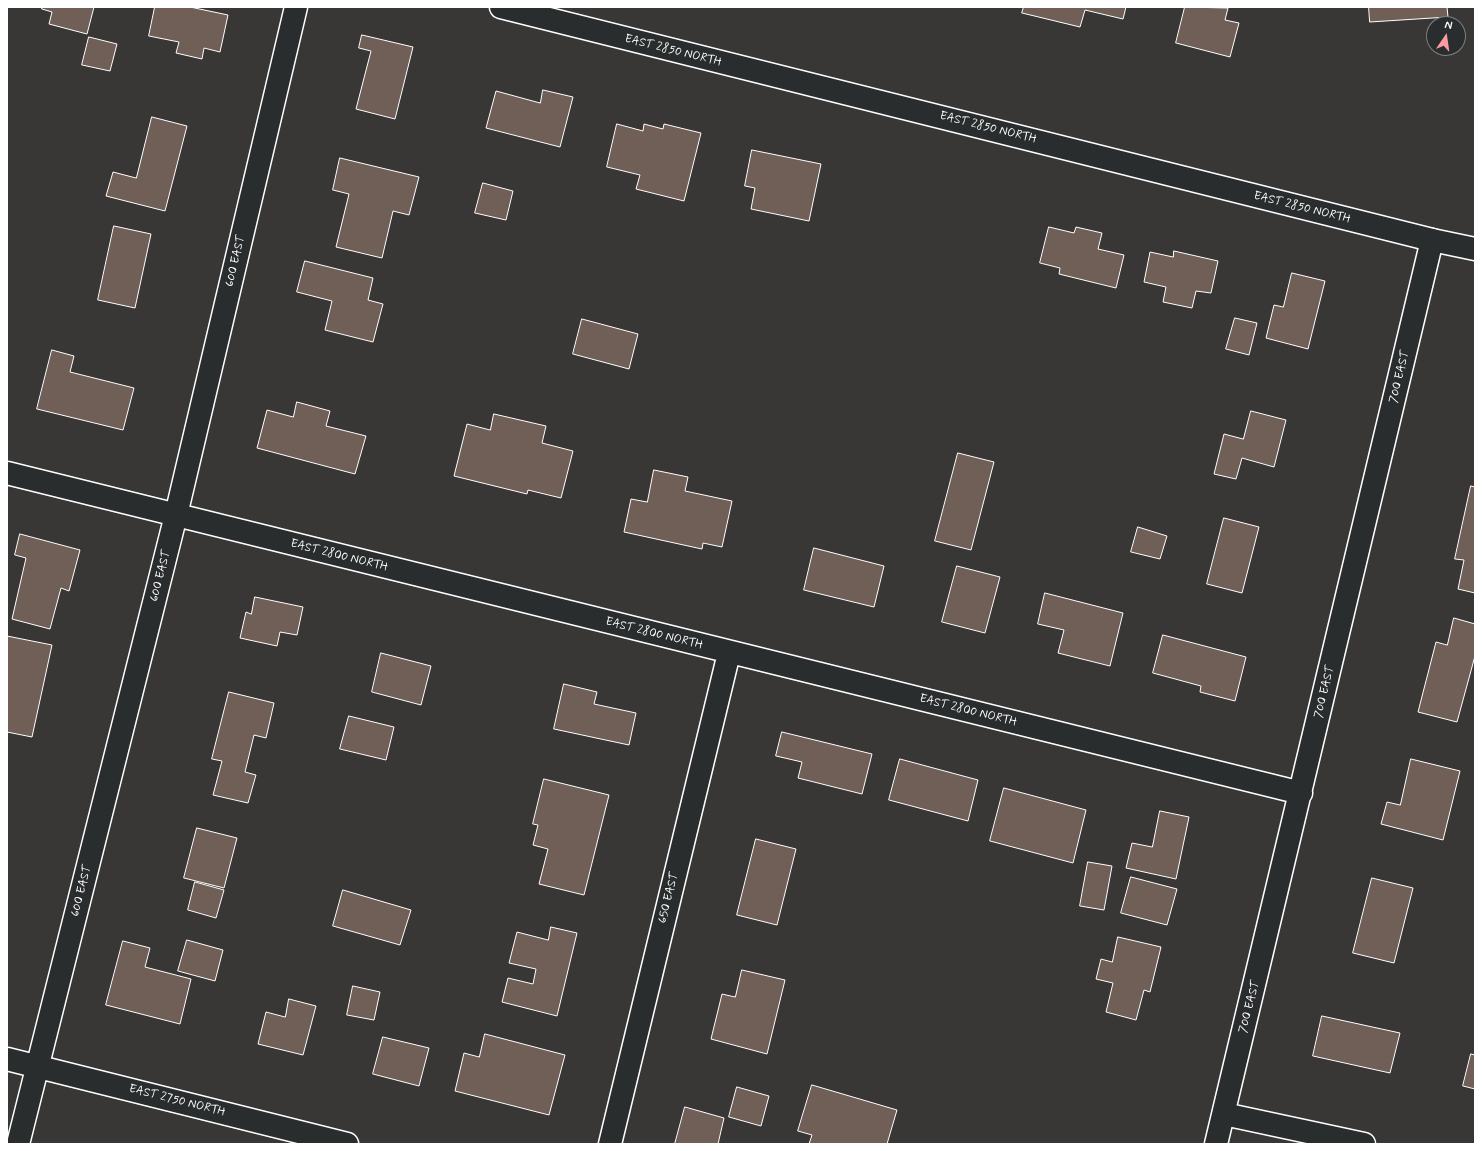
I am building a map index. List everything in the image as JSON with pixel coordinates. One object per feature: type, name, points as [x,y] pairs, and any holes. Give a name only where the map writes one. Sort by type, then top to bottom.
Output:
[{"type":"street","name":"600 EAST","points":[[18,1144],[176,515],[296,7]]},
{"type":"street","name":"EAST 2850 NORTH","points":[[501,7],[1475,250]]},
{"type":"street","name":"700 EAST","points":[[1216,1144],[1432,240]]},
{"type":"street","name":"EAST 2800 NORTH","points":[[7,473],[729,653],[1301,793]]},
{"type":"street","name":"650 EAST","points":[[610,1144],[729,653]]},
{"type":"street","name":"EAST 2750 NORTH","points":[[7,1059],[347,1144]]},
{"type":"street","points":[[1224,1114],[1364,1144]]},
{"type":"building","points":[[42,7],[94,7],[87,34],[49,24],[52,12],[42,9]]},
{"type":"building","points":[[155,7],[190,7],[228,15],[220,52],[204,48],[202,59],[176,53],[179,42],[149,36]]},
{"type":"building","points":[[1024,7],[1126,7],[1123,19],[1085,10],[1080,27],[1022,13]]},
{"type":"building","points":[[1185,7],[1228,8],[1225,20],[1239,23],[1230,57],[1176,43]]},
{"type":"building","points":[[1369,7],[1447,7],[1448,16],[1426,16],[1426,18],[1370,22]]},
{"type":"building","points":[[362,35],[413,47],[395,119],[356,109],[371,51],[359,48]]},
{"type":"building","points":[[89,37],[117,44],[110,71],[82,65]]},
{"type":"building","points":[[543,90],[573,97],[560,147],[486,128],[496,91],[540,103]]},
{"type":"building","points":[[152,117],[187,126],[165,211],[106,196],[113,172],[136,178]]},
{"type":"building","points":[[617,124],[643,131],[644,124],[663,129],[664,124],[701,133],[684,201],[636,189],[640,175],[607,167]]},
{"type":"building","points":[[752,150],[821,164],[809,221],[751,209],[755,188],[745,186]]},
{"type":"building","points":[[340,158],[419,177],[409,215],[393,211],[382,258],[336,247],[349,194],[333,190]]},
{"type":"building","points":[[483,183],[513,191],[506,220],[475,213]]},
{"type":"building","points":[[114,226],[151,234],[135,308],[98,300]]},
{"type":"building","points":[[1049,227],[1074,233],[1076,227],[1102,233],[1098,249],[1124,255],[1116,288],[1059,274],[1060,268],[1040,263]]},
{"type":"building","points":[[1174,251],[1218,261],[1211,293],[1196,291],[1192,308],[1163,302],[1166,287],[1144,282],[1150,252],[1173,257]]},
{"type":"building","points":[[305,261],[373,278],[368,300],[383,304],[373,342],[325,330],[332,301],[297,292]]},
{"type":"building","points":[[1292,273],[1325,281],[1308,349],[1266,338],[1274,305],[1283,307]]},
{"type":"building","points":[[1235,318],[1257,323],[1249,355],[1226,349]]},
{"type":"building","points":[[582,319],[638,334],[629,369],[573,354]]},
{"type":"building","points":[[52,350],[74,356],[70,372],[134,388],[123,430],[37,409]]},
{"type":"building","points":[[297,402],[330,411],[326,426],[366,436],[355,474],[257,448],[267,410],[293,417]]},
{"type":"building","points":[[1251,411],[1286,420],[1274,467],[1242,458],[1236,479],[1214,474],[1224,434],[1243,439]]},
{"type":"building","points":[[494,414],[546,426],[542,443],[573,451],[561,498],[528,490],[527,494],[454,476],[467,424],[490,430]]},
{"type":"building","points":[[958,453],[994,462],[971,550],[935,541]]},
{"type":"building","points":[[654,470],[688,477],[685,491],[732,501],[722,547],[703,543],[702,549],[624,532],[631,499],[647,502]]},
{"type":"building","points":[[1471,486],[1475,487],[1475,593],[1458,589],[1464,560],[1455,559]]},
{"type":"building","points":[[1224,518],[1259,527],[1242,593],[1207,584]]},
{"type":"building","points":[[1138,527],[1167,536],[1160,559],[1131,552]]},
{"type":"building","points":[[20,534],[80,550],[69,591],[61,588],[50,629],[12,619],[26,558],[15,555]]},
{"type":"building","points":[[814,548],[884,566],[874,607],[804,590]]},
{"type":"building","points":[[957,566],[1000,577],[985,633],[942,622]]},
{"type":"building","points":[[1045,593],[1123,613],[1110,666],[1058,653],[1064,630],[1038,624]]},
{"type":"building","points":[[255,597],[303,607],[297,635],[280,632],[277,646],[240,638],[246,612],[251,614]]},
{"type":"building","points":[[1454,618],[1475,624],[1475,656],[1457,722],[1418,712],[1436,642],[1447,645]]},
{"type":"building","points":[[1163,635],[1246,657],[1235,701],[1200,692],[1201,686],[1153,673]]},
{"type":"building","points":[[7,636],[52,645],[32,737],[7,732]]},
{"type":"building","points":[[381,653],[431,666],[421,705],[372,692]]},
{"type":"building","points":[[564,684],[597,692],[594,704],[636,713],[629,745],[554,729]]},
{"type":"building","points":[[229,692],[274,703],[266,738],[254,735],[245,772],[256,775],[248,803],[213,795],[222,761],[212,759]]},
{"type":"building","points":[[349,716],[394,727],[386,760],[340,749]]},
{"type":"building","points":[[782,732],[872,754],[862,794],[798,778],[802,762],[776,756]]},
{"type":"building","points":[[900,759],[978,780],[968,821],[889,800]]},
{"type":"building","points":[[1411,759],[1460,771],[1443,840],[1381,824],[1387,802],[1400,805]]},
{"type":"building","points":[[544,779],[609,795],[584,895],[539,884],[548,849],[533,845],[538,825],[533,824]]},
{"type":"building","points":[[1004,788],[1086,810],[1073,863],[990,841]]},
{"type":"building","points":[[1160,811],[1189,817],[1176,879],[1126,868],[1132,843],[1152,847]]},
{"type":"building","points":[[197,828],[237,838],[224,888],[184,878]]},
{"type":"building","points":[[756,839],[796,849],[777,925],[737,915]]},
{"type":"building","points":[[1088,862],[1112,866],[1104,910],[1080,906]]},
{"type":"building","points":[[1131,877],[1177,889],[1167,925],[1121,913]]},
{"type":"building","points":[[1372,878],[1413,888],[1394,963],[1353,953]]},
{"type":"building","points":[[195,882],[224,890],[216,918],[188,910]]},
{"type":"building","points":[[343,890],[411,910],[400,945],[333,926]]},
{"type":"building","points":[[551,927],[577,933],[557,1016],[502,1002],[508,978],[533,984],[536,969],[509,963],[517,932],[548,940]]},
{"type":"building","points":[[1118,937],[1161,947],[1150,992],[1144,990],[1136,1020],[1106,1012],[1113,983],[1096,979],[1101,959],[1112,962]]},
{"type":"building","points":[[187,940],[223,950],[215,981],[178,971]]},
{"type":"building","points":[[123,941],[150,948],[145,967],[191,979],[180,1024],[106,1005]]},
{"type":"building","points":[[742,970],[785,980],[767,1054],[711,1039],[722,994],[735,997]]},
{"type":"building","points":[[353,986],[380,992],[374,1020],[347,1015]]},
{"type":"building","points":[[289,999],[316,1006],[303,1055],[258,1044],[266,1012],[285,1017]]},
{"type":"building","points":[[1322,1016],[1400,1033],[1390,1073],[1313,1056]]},
{"type":"building","points":[[485,1034],[565,1055],[549,1115],[455,1091],[464,1053],[479,1057]]},
{"type":"building","points":[[383,1037],[429,1048],[419,1086],[373,1074]]},
{"type":"building","points":[[1471,1054],[1475,1055],[1475,1089],[1463,1086]]},
{"type":"building","points":[[812,1085],[897,1110],[887,1144],[809,1144],[812,1135],[798,1131]]},
{"type":"building","points":[[737,1087],[769,1096],[761,1126],[729,1117]]},
{"type":"building","points":[[685,1107],[724,1118],[718,1144],[675,1144]]}]
